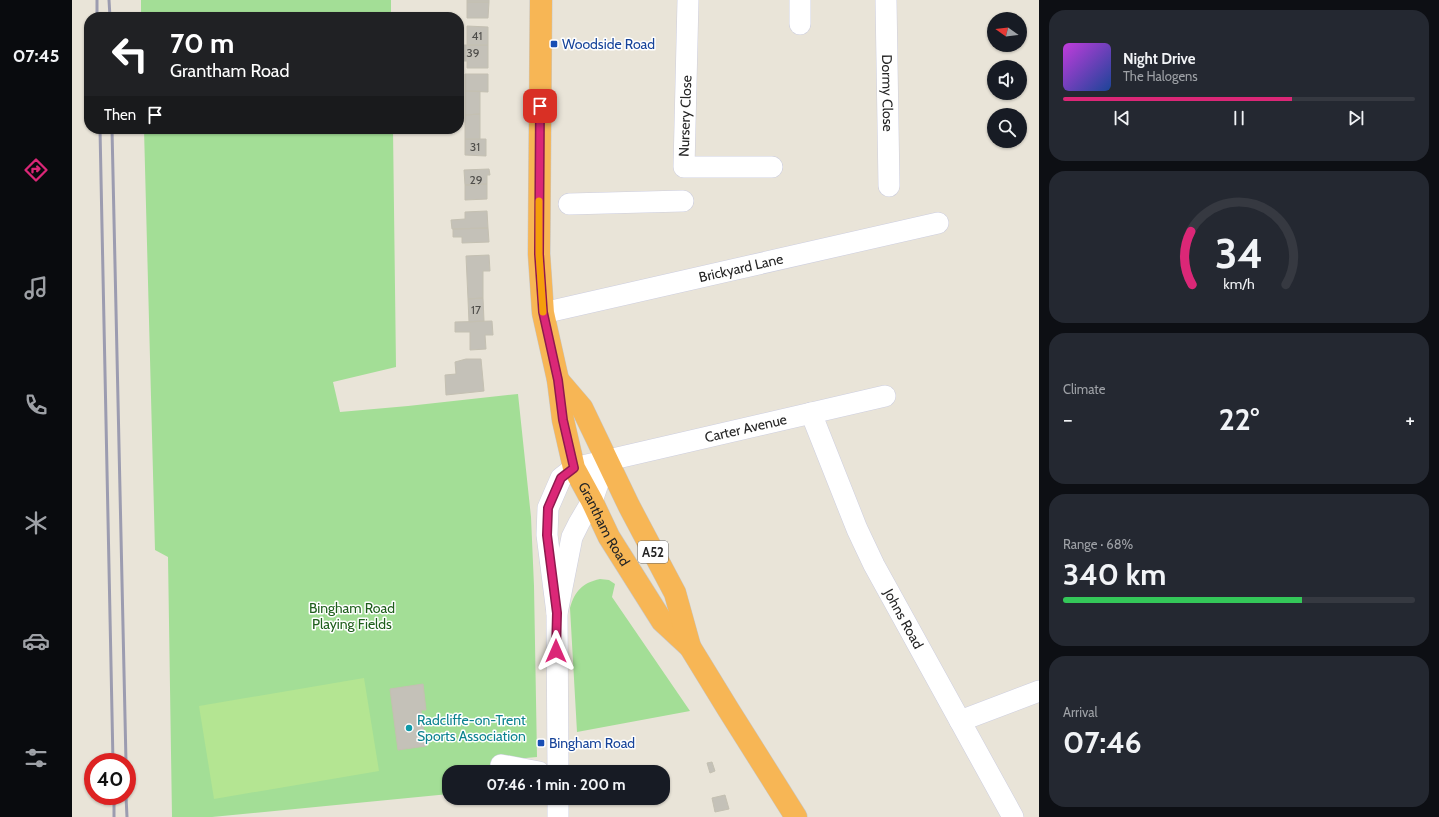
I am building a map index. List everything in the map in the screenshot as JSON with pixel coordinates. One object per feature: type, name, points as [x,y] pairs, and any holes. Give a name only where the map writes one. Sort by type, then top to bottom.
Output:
[{"type":"highway","name":"Grantham Road","points":[[541,0],[539,254],[543,312],[558,380],[563,420],[574,468],[616,550],[662,621],[690,647],[796,817]]},
{"type":"highway","name":"Grantham Road","points":[[558,380],[582,408],[606,460],[675,593],[690,647]]},
{"type":"street","name":"Nursery Close","points":[[688,0],[684,167],[772,167]]},
{"type":"street","points":[[800,0],[800,24]]},
{"type":"street","name":"Dormy Close","points":[[886,0],[889,186]]},
{"type":"street","points":[[568,204],[682,207],[684,167]]},
{"type":"street","name":"Brickyard Lane","points":[[543,312],[938,223]]},
{"type":"street","name":"Carter Avenue","points":[[574,468],[885,396]]},
{"type":"street","name":"Johns Road","points":[[811,413],[857,529],[874,565],[1013,817]]},
{"type":"street","points":[[557,613],[572,537],[592,501],[606,460]]},
{"type":"street","points":[[558,765],[557,613],[547,535],[548,508],[561,478],[574,468]]},
{"type":"street","points":[[960,721],[1039,691]]},
{"type":"street","points":[[558,805],[558,817]]},
{"type":"green space","points":[[141,0],[391,0],[391,12],[141,12]]},
{"type":"green space","name":"Bingham Road Playing Fields","points":[[144,134],[393,134],[396,367],[333,382],[340,412],[518,394],[531,517],[534,586],[537,757],[514,759],[514,765],[442,765],[442,795],[212,817],[172,817],[168,557],[155,550]]},
{"type":"green space","points":[[600,579],[609,580],[615,584],[612,597],[690,711],[577,732],[570,608],[577,592],[584,585]]},
{"type":"green space","points":[[364,678],[379,771],[214,799],[199,706]]},
{"type":"building","points":[[467,0],[489,0],[489,2],[467,2]]},
{"type":"building","points":[[467,2],[489,2],[488,18],[467,18]]},
{"type":"building","points":[[467,26],[488,27],[488,45],[467,45]]},
{"type":"building","points":[[464,45],[488,45],[488,68],[467,68],[467,61],[464,61]]},
{"type":"building","points":[[465,74],[488,74],[488,92],[465,91]]},
{"type":"building","points":[[465,91],[480,91],[480,114],[465,115]]},
{"type":"building","points":[[480,114],[480,139],[465,139],[465,115]]},
{"type":"building","points":[[465,139],[486,139],[486,156],[465,155]]},
{"type":"building","points":[[489,169],[490,175],[487,175],[487,184],[465,185],[464,170]]},
{"type":"building","points":[[487,184],[487,199],[465,200],[465,185]]},
{"type":"building","points":[[487,211],[488,228],[452,229],[451,220],[465,219],[465,212]]},
{"type":"building","points":[[488,228],[489,242],[462,243],[462,237],[453,237],[453,229]]},
{"type":"building","points":[[489,255],[490,271],[483,271],[483,298],[468,299],[466,256]]},
{"type":"building","points":[[483,298],[484,321],[469,322],[468,299]]},
{"type":"building","points":[[492,321],[493,335],[485,335],[486,349],[470,350],[470,332],[455,332],[455,322]]},
{"type":"building","points":[[466,359],[481,359],[484,391],[446,395],[445,375],[456,374],[455,362]]},
{"type":"building","name":"Radcliffe-on-Trent Sports Association","points":[[423,684],[426,710],[421,710],[426,746],[398,750],[390,689]]},
{"type":"building","points":[[712,762],[715,771],[710,773],[707,763]]},
{"type":"building","points":[[725,795],[729,809],[715,812],[712,798]]},
{"type":"railway","points":[[97,0],[97,12]]},
{"type":"railway","points":[[109,0],[110,12]]},
{"type":"railway","points":[[100,134],[113,753]]},
{"type":"railway","points":[[112,134],[126,753]]},
{"type":"railway","points":[[114,805],[114,817]]},
{"type":"railway","points":[[126,805],[127,817]]},
{"type":"slow traffic","points":[[539,201],[539,254],[543,312]]},
{"type":"place","name":"Woodside Road","points":[[554,44]]},
{"type":"place","name":"Radcliffe-on-Trent Sports Association","points":[[409,728]]},
{"type":"place","name":"Bingham Road","points":[[541,743]]},
{"type":"route","points":[[540,106],[539,254],[543,312],[558,380],[563,420],[574,468],[561,478],[548,508],[547,518],[547,535],[557,613],[556,651]]}]
